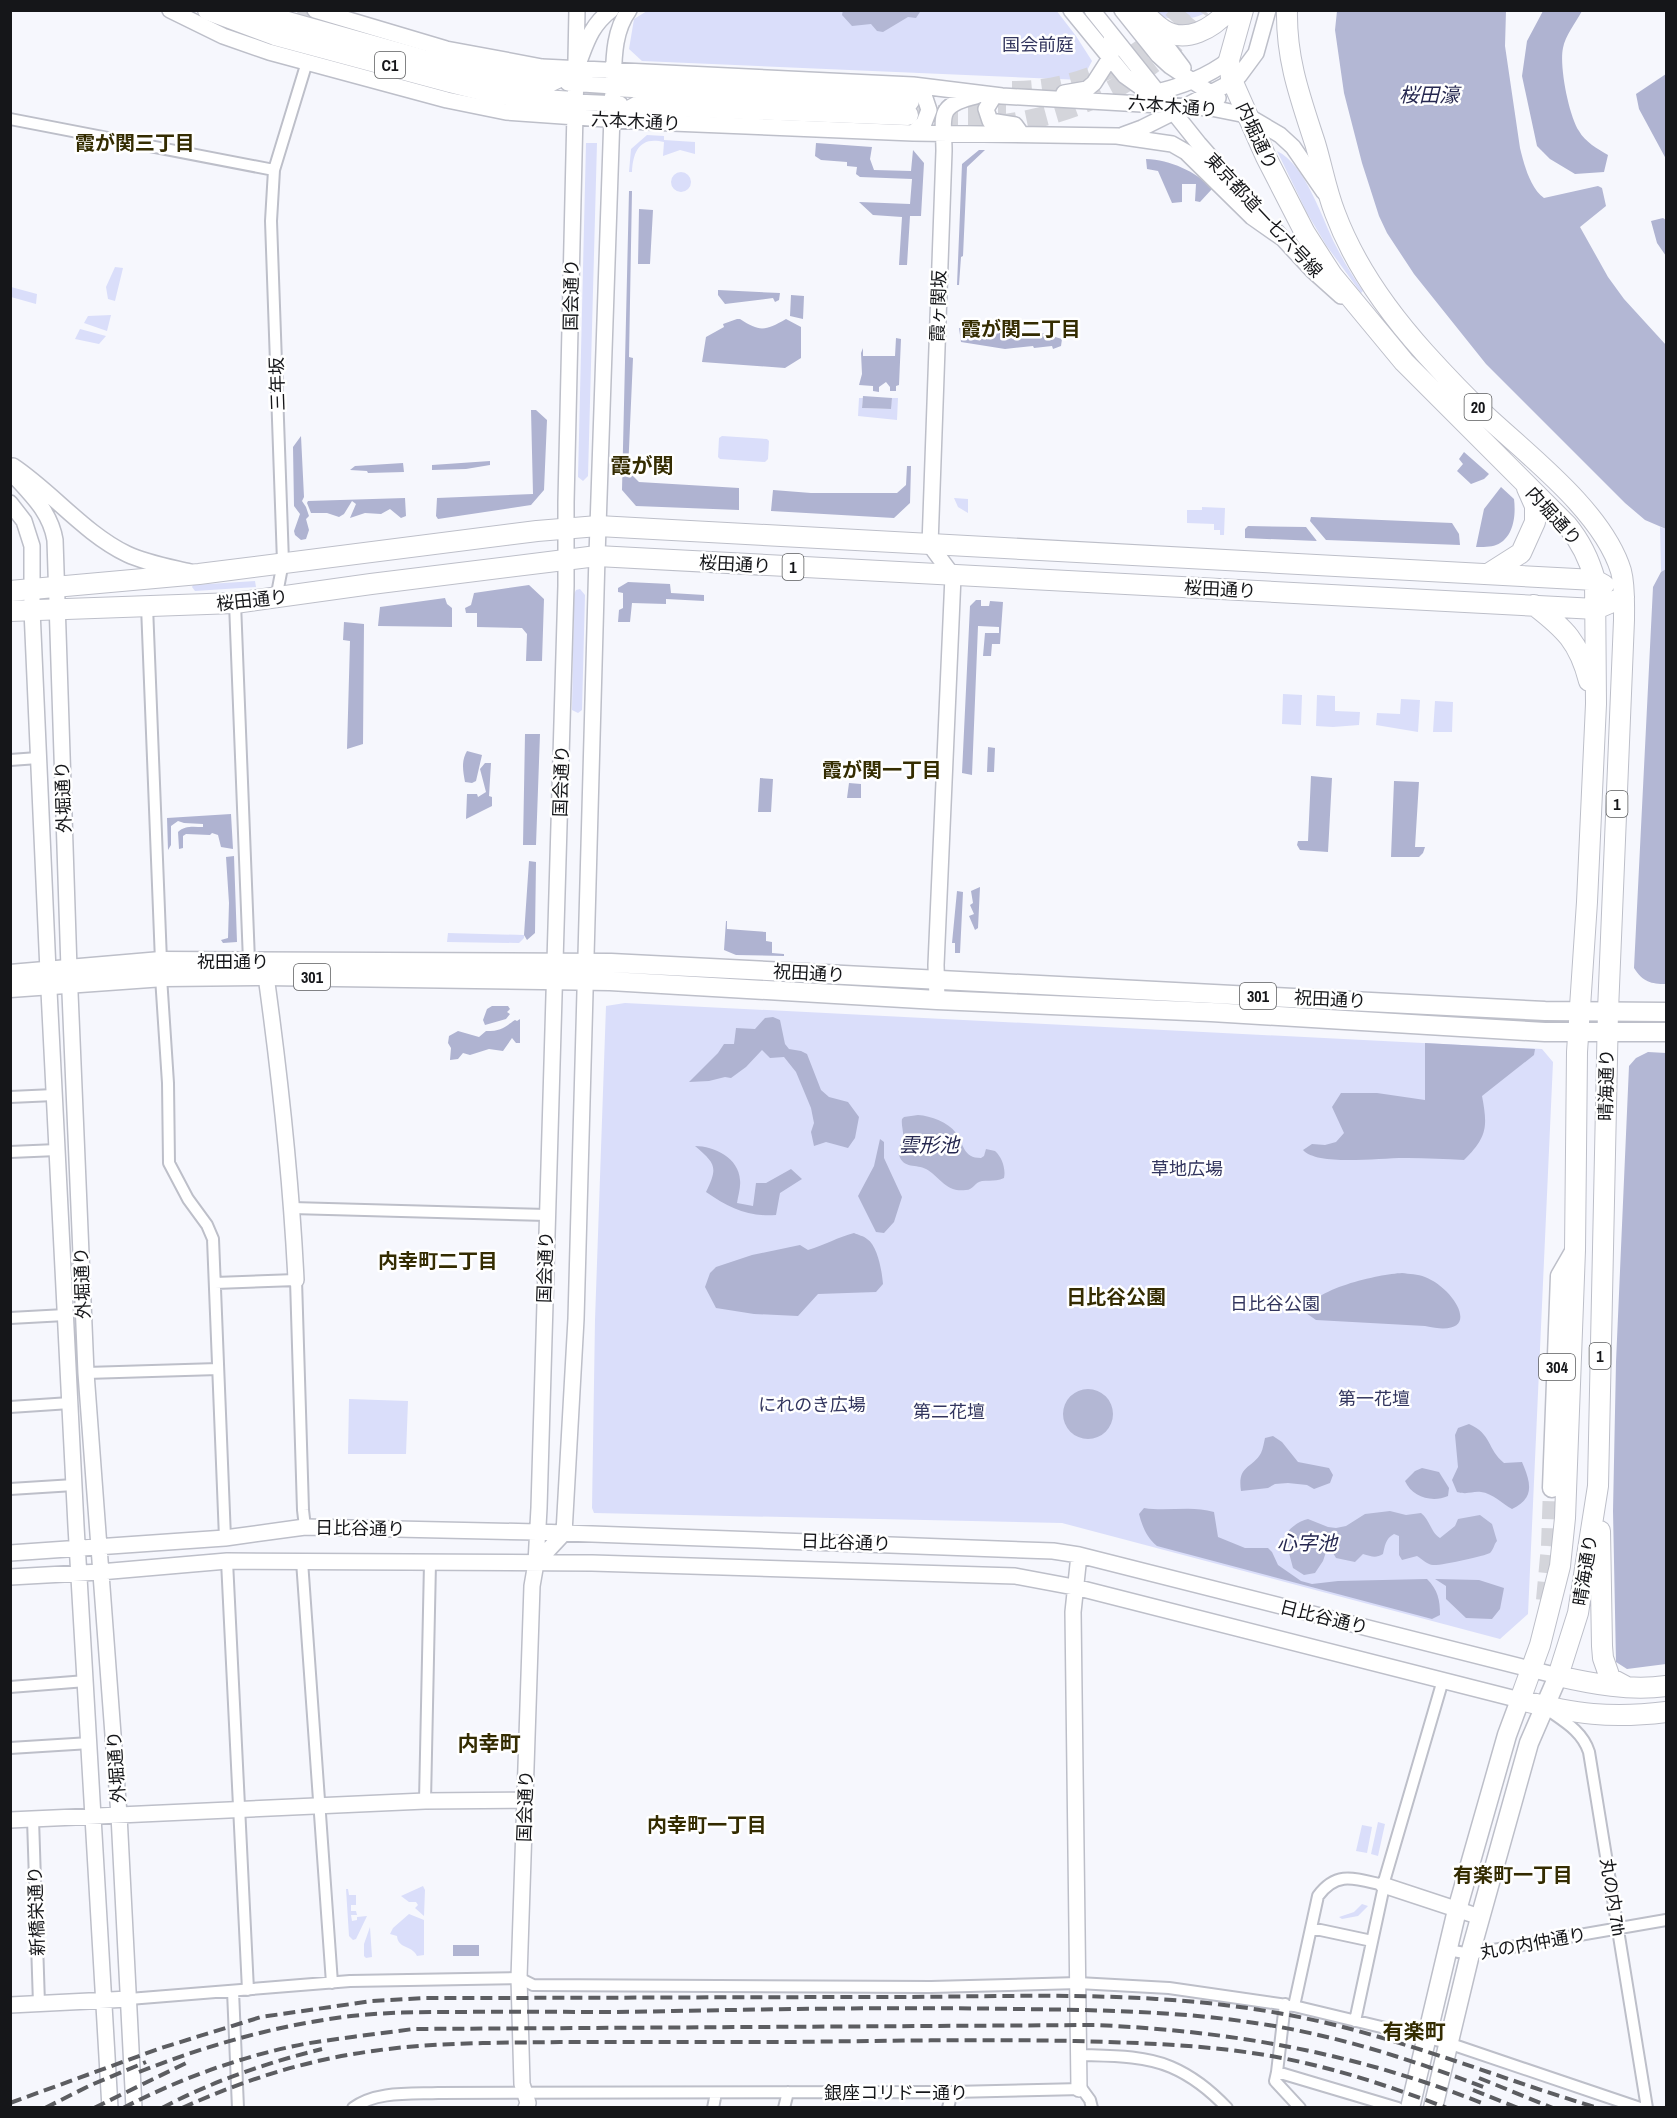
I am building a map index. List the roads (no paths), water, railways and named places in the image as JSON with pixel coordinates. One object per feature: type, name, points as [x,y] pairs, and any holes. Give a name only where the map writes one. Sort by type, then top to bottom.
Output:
[{"type":"highway","name":"C1","points":[[208,10],[275,35],[494,93],[541,100],[576,93]]},
{"type":"highway","name":"C1","points":[[245,10],[460,69],[549,82],[576,93]]},
{"type":"highway","points":[[1140,10],[1164,30],[1183,35],[1209,28],[1228,10]]},
{"type":"highway","name":"内堀通り","points":[[1243,10],[1230,60],[1232,81],[1246,115],[1305,233],[1332,275],[1404,362],[1567,525],[1582,544],[1590,560],[1595,580],[1596,704],[1587,902],[1578,1032]]},
{"type":"highway","name":"内堀通り","points":[[1287,10],[1290,59],[1334,210],[1352,251],[1373,286],[1410,335],[1484,414],[1538,463],[1599,527],[1620,568],[1624,597],[1608,1011]]},
{"type":"highway","points":[[613,95],[640,105],[913,105]]},
{"type":"highway","points":[[613,95],[913,105]]},
{"type":"highway","name":"20","points":[[1488,574],[1521,553],[1535,522],[1535,506],[1525,483]]},
{"type":"highway","name":"桜田通り","points":[[10,591],[199,574],[283,562],[598,526],[1488,574]]},
{"type":"highway","points":[[754,565],[755,535]]},
{"type":"highway","points":[[849,540],[849,570]]},
{"type":"highway","points":[[1037,580],[1038,550]]},
{"type":"highway","name":"桜田通り","points":[[10,611],[235,603],[597,556],[1534,605]]},
{"type":"highway","points":[[1175,587],[1176,558]]},
{"type":"highway","points":[[1230,590],[1231,561]]},
{"type":"highway","points":[[1376,597],[1377,568]]},
{"type":"highway","name":"1","points":[[1488,574],[1595,580],[1624,597]]},
{"type":"highway","name":"1","points":[[1534,605],[1596,609],[1624,597]]},
{"type":"highway","name":"1","points":[[1534,605],[1560,625],[1570,637],[1584,660],[1596,704]]},
{"type":"highway","name":"晴海通り","points":[[1558,1676],[1578,1612],[1598,1486],[1608,1011]]},
{"type":"highway","name":"晴海通り","points":[[1520,1700],[1540,1645],[1560,1566],[1565,1518],[1575,1250],[1578,1032]]},
{"type":"highway","name":"1","points":[[1598,1486],[1603,1658],[1610,1678],[1632,1688]]},
{"type":"highway","name":"日比谷通り","points":[[1558,1676],[1632,1688],[1666,1686]]},
{"type":"highway","name":"日比谷通り","points":[[1520,1700],[1575,1713],[1600,1716],[1666,1712]]},
{"type":"main road","name":"六本木通り","points":[[170,10],[223,36],[307,62],[476,107],[506,112],[576,93],[913,105],[951,88],[993,95],[1110,102],[1167,100],[1246,115],[1280,135],[1293,147],[1309,168],[1334,210]]},
{"type":"main road","points":[[576,93],[577,10]]},
{"type":"main road","name":"国会通り","points":[[525,2100],[522,2084],[519,1978],[556,971],[576,93],[593,29],[597,22],[611,10]]},
{"type":"main road","name":"国会通り","points":[[564,1533],[576,1319],[597,556],[613,95],[617,33],[629,10]]},
{"type":"main road","name":"東京都道一七六号線","points":[[1071,10],[1125,76],[1167,100]]},
{"type":"main road","name":"東京都道一七六号線","points":[[1092,10],[1282,238],[1312,270],[1368,320]]},
{"type":"main road","points":[[1122,10],[1158,55],[1179,74],[1193,80],[1246,115]]},
{"type":"main road","points":[[1140,10],[1193,80]]},
{"type":"main road","points":[[1167,100],[1210,93],[1232,81],[1247,67],[1256,52],[1268,10]]},
{"type":"main road","points":[[321,11],[446,49],[542,67],[576,93],[613,95]]},
{"type":"main road","points":[[1022,134],[1015,125],[990,121],[986,109],[993,95],[1076,92],[1087,89],[1095,83],[1110,58],[1113,47],[1111,34]]},
{"type":"main road","points":[[1117,136],[1131,133],[1148,124],[1167,100],[1166,76],[1158,55]]},
{"type":"main road","name":"六本木通り","points":[[1167,100],[1193,80],[1230,60]]},
{"type":"main road","name":"霞ヶ関坂","points":[[930,545],[943,114],[948,106],[958,100],[993,95]]},
{"type":"main road","points":[[913,105],[932,97],[940,109],[944,133]]},
{"type":"main road","name":"六本木通り","points":[[913,105],[944,133],[1117,136]]},
{"type":"main road","points":[[1117,136],[1180,147],[1252,217],[1282,238]]},
{"type":"main road","points":[[10,464],[43,488],[101,538],[128,554],[199,574]]},
{"type":"main road","name":"外堀通り","points":[[10,471],[46,512],[52,524],[55,540],[69,976],[86,1373],[119,1815],[134,2108]]},
{"type":"main road","name":"外堀通り","points":[[10,503],[24,521],[32,546],[32,610],[48,978],[77,1548],[110,2108]]},
{"type":"main road","points":[[930,545],[953,576],[937,1000]]},
{"type":"main road","name":"祝田通り","points":[[10,988],[48,978],[161,969],[586,971],[936,980],[1579,1012],[1608,1011]]},
{"type":"main road","points":[[258,969],[280,1076],[296,1280]]},
{"type":"main road","name":"祝田通り","points":[[586,971],[937,1000],[1578,1032]]},
{"type":"main road","name":"祝田通り","points":[[10,974],[48,978]]},
{"type":"main road","name":"301","points":[[1608,1011],[1666,1012]]},
{"type":"main road","name":"301","points":[[1578,1032],[1666,1032]]},
{"type":"main road","name":"304","points":[[1552,1488],[1560,1276],[1575,1250]]},
{"type":"main road","name":"日比谷通り","points":[[10,1553],[225,1538],[305,1527],[857,1542],[1053,1551],[1079,1555],[1558,1676]]},
{"type":"main road","points":[[536,1563],[564,1533]]},
{"type":"main road","points":[[1079,1555],[1073,1612],[1080,2089]]},
{"type":"main road","name":"日比谷通り","points":[[10,1577],[227,1561],[536,1563],[1015,1576],[1076,1587],[1520,1700]]},
{"type":"main road","name":"晴海通り","points":[[1433,2108],[1470,1954],[1529,1743],[1558,1676]]},
{"type":"main road","name":"晴海通り","points":[[1410,2108],[1457,1910],[1505,1742],[1520,1700]]},
{"type":"main road","points":[[10,1820],[319,1805],[525,1800]]},
{"type":"main road","points":[[1384,1886],[1480,1917]]},
{"type":"main road","points":[[10,2005],[129,1999]]},
{"type":"street","name":"三年坂","points":[[276,599],[283,562],[271,221],[274,170],[307,62]]},
{"type":"street","points":[[10,119],[274,170]]},
{"type":"street","points":[[235,603],[258,969]]},
{"type":"street","points":[[147,606],[161,969],[168,1083],[169,1163],[188,1199],[207,1225],[213,1239],[225,1538]]},
{"type":"street","points":[[10,760],[38,758]]},
{"type":"street","points":[[10,1097],[54,1095]]},
{"type":"street","points":[[10,1152],[57,1150]]},
{"type":"street","points":[[292,1208],[547,1215]]},
{"type":"street","points":[[215,1283],[296,1280],[305,1527]]},
{"type":"street","points":[[10,1318],[65,1315]]},
{"type":"street","points":[[86,1373],[218,1369]]},
{"type":"street","points":[[10,1407],[70,1403]]},
{"type":"street","points":[[10,1489],[74,1485]]},
{"type":"street","points":[[227,1561],[248,1990]]},
{"type":"street","points":[[302,1561],[332,1983]]},
{"type":"street","points":[[425,1801],[430,1563]]},
{"type":"street","points":[[1355,2021],[1384,1886],[1443,1680]]},
{"type":"street","points":[[10,1687],[86,1682]]},
{"type":"street","name":"丸の内 7th","points":[[1544,1706],[1571,1726],[1586,1743],[1647,2108]]},
{"type":"street","points":[[10,1748],[90,1743]]},
{"type":"street","name":"新橋栄通り","points":[[33,1819],[39,2004]]},
{"type":"street","points":[[1300,2108],[1275,2081],[1289,2005],[1318,1896],[1334,1881],[1346,1878],[1356,1878],[1384,1886]]},
{"type":"street","name":"丸の内仲通り","points":[[1448,1950],[1470,1954],[1666,1920]]},
{"type":"street","points":[[1311,1928],[1372,1941]]},
{"type":"street","points":[[129,1999],[332,1983],[519,1978],[533,1984],[931,1988],[1078,1983],[1169,1988],[1289,2005],[1448,2043],[1640,2108]]},
{"type":"street","points":[[232,1991],[238,2108]]},
{"type":"street","points":[[1078,2055],[1145,2060],[1169,2066],[1189,2076],[1227,2108]]},
{"type":"street","points":[[1276,2073],[1398,2108]]},
{"type":"street","points":[[1080,2089],[1090,2100],[1092,2108]]},
{"type":"street","name":"銀座コリドー通り","points":[[353,2108],[365,2101],[383,2096],[438,2092],[525,2100],[716,2093],[1080,2089]]},
{"type":"street","points":[[784,2108],[788,2092]]},
{"type":"street","points":[[948,2108],[952,2092]]},
{"type":"street","points":[[713,2108],[716,2093]]},
{"type":"water","points":[[843,10],[920,10],[920,12],[916,18],[908,17],[883,32],[877,31],[871,24],[852,26],[842,15]]},
{"type":"water","name":"桜田濠","points":[[1337,11],[1506,11],[1505,46],[1520,148],[1531,182],[1544,198],[1598,186],[1602,188],[1606,206],[1580,227],[1608,277],[1624,299],[1666,345],[1666,529],[1645,520],[1625,503],[1486,364],[1414,274],[1387,233],[1379,216],[1362,163],[1344,93],[1335,30]]},
{"type":"water","points":[[863,396],[892,398],[891,409],[862,408]]},
{"type":"water","points":[[1666,569],[1666,984],[1648,981],[1634,968],[1653,587],[1661,572]]},
{"type":"water","points":[[1648,1052],[1666,1053],[1666,1664],[1627,1669],[1616,1662],[1613,1511],[1616,1362],[1629,1066],[1636,1058]]},
{"type":"water","name":"雲形池","points":[[918,1115],[934,1118],[949,1126],[971,1156],[981,1158],[986,1149],[995,1151],[1003,1163],[1004,1178],[982,1181],[968,1190],[959,1190],[948,1187],[926,1169],[904,1162],[899,1153],[903,1138],[902,1119]]},
{"type":"water","points":[[1083,1389],[1093,1389],[1106,1396],[1113,1409],[1113,1419],[1106,1432],[1093,1439],[1083,1439],[1074,1435],[1067,1428],[1063,1419],[1063,1409],[1067,1400],[1074,1393]]},
{"type":"water","name":"心字池","points":[[1390,1511],[1406,1515],[1421,1513],[1440,1538],[1455,1526],[1458,1519],[1480,1515],[1492,1524],[1497,1541],[1490,1553],[1433,1565],[1417,1556],[1402,1560],[1399,1555],[1399,1536],[1394,1534],[1387,1540],[1383,1554],[1378,1556],[1363,1554],[1355,1562],[1336,1558],[1330,1548],[1327,1549],[1315,1573],[1304,1575],[1293,1568],[1285,1538],[1297,1524],[1308,1519],[1336,1528],[1346,1526],[1365,1514]]},
{"type":"tunnel","points":[[298,10],[333,20]]},
{"type":"tunnel","points":[[1012,91],[1061,86],[1106,70],[1148,45],[1183,10]]},
{"type":"tunnel","points":[[997,125],[1057,113],[1113,90],[1162,56],[1203,10]]},
{"type":"tunnel","points":[[908,115],[1006,115]]},
{"type":"tunnel","points":[[1545,1600],[1552,1488]]},
{"type":"railway","points":[[10,2103],[161,2048],[261,2017],[372,2001],[426,1998],[1094,1996],[1232,2006],[1319,2021],[1399,2043],[1598,2108]]},
{"type":"railway","points":[[139,2072],[243,2037],[324,2020],[365,2015],[433,2012],[973,2008],[1139,2012],[1200,2016],[1262,2024],[1319,2035],[1376,2050],[1486,2088]]},
{"type":"railway","points":[[123,2108],[166,2087],[257,2055],[304,2044],[413,2029],[1096,2025],[1196,2033],[1292,2048],[1387,2071],[1482,2103]]},
{"type":"railway","points":[[182,2108],[276,2072],[348,2055],[419,2046],[560,2042],[1002,2040],[1155,2044],[1261,2054],[1348,2074],[1447,2108]]},
{"type":"railway","points":[[162,2108],[201,2089],[240,2074],[322,2049]]},
{"type":"railway","points":[[45,2108],[91,2085],[146,2062]]},
{"type":"railway","points":[[94,2108],[186,2063]]},
{"type":"railway","points":[[1479,2078],[1553,2108]]},
{"type":"railway","points":[[1473,2090],[1518,2108]]},
{"type":"district","name":"霞が関三丁目","points":[[135,142]]},
{"type":"district","name":"霞が関二丁目","points":[[1021,328]]},
{"type":"district","name":"霞が関","points":[[642,465]]},
{"type":"district","name":"霞が関一丁目","points":[[882,769]]},
{"type":"district","name":"内幸町二丁目","points":[[438,1260]]},
{"type":"district","name":"日比谷公園","points":[[1116,1296]]},
{"type":"district","name":"内幸町","points":[[489,1743]]},
{"type":"district","name":"内幸町一丁目","points":[[707,1824]]},
{"type":"district","name":"有楽町一丁目","points":[[1513,1874]]},
{"type":"district","name":"有楽町","points":[[1414,2031]]},
{"type":"park label","name":"国会前庭","points":[[1038,44]]},
{"type":"park label","name":"草地広場","points":[[1187,1168]]},
{"type":"park label","name":"第一花壇","points":[[1374,1398]]},
{"type":"park label","name":"にれのき広場","points":[[812,1404]]},
{"type":"park label","name":"第二花壇","points":[[949,1411]]}]
